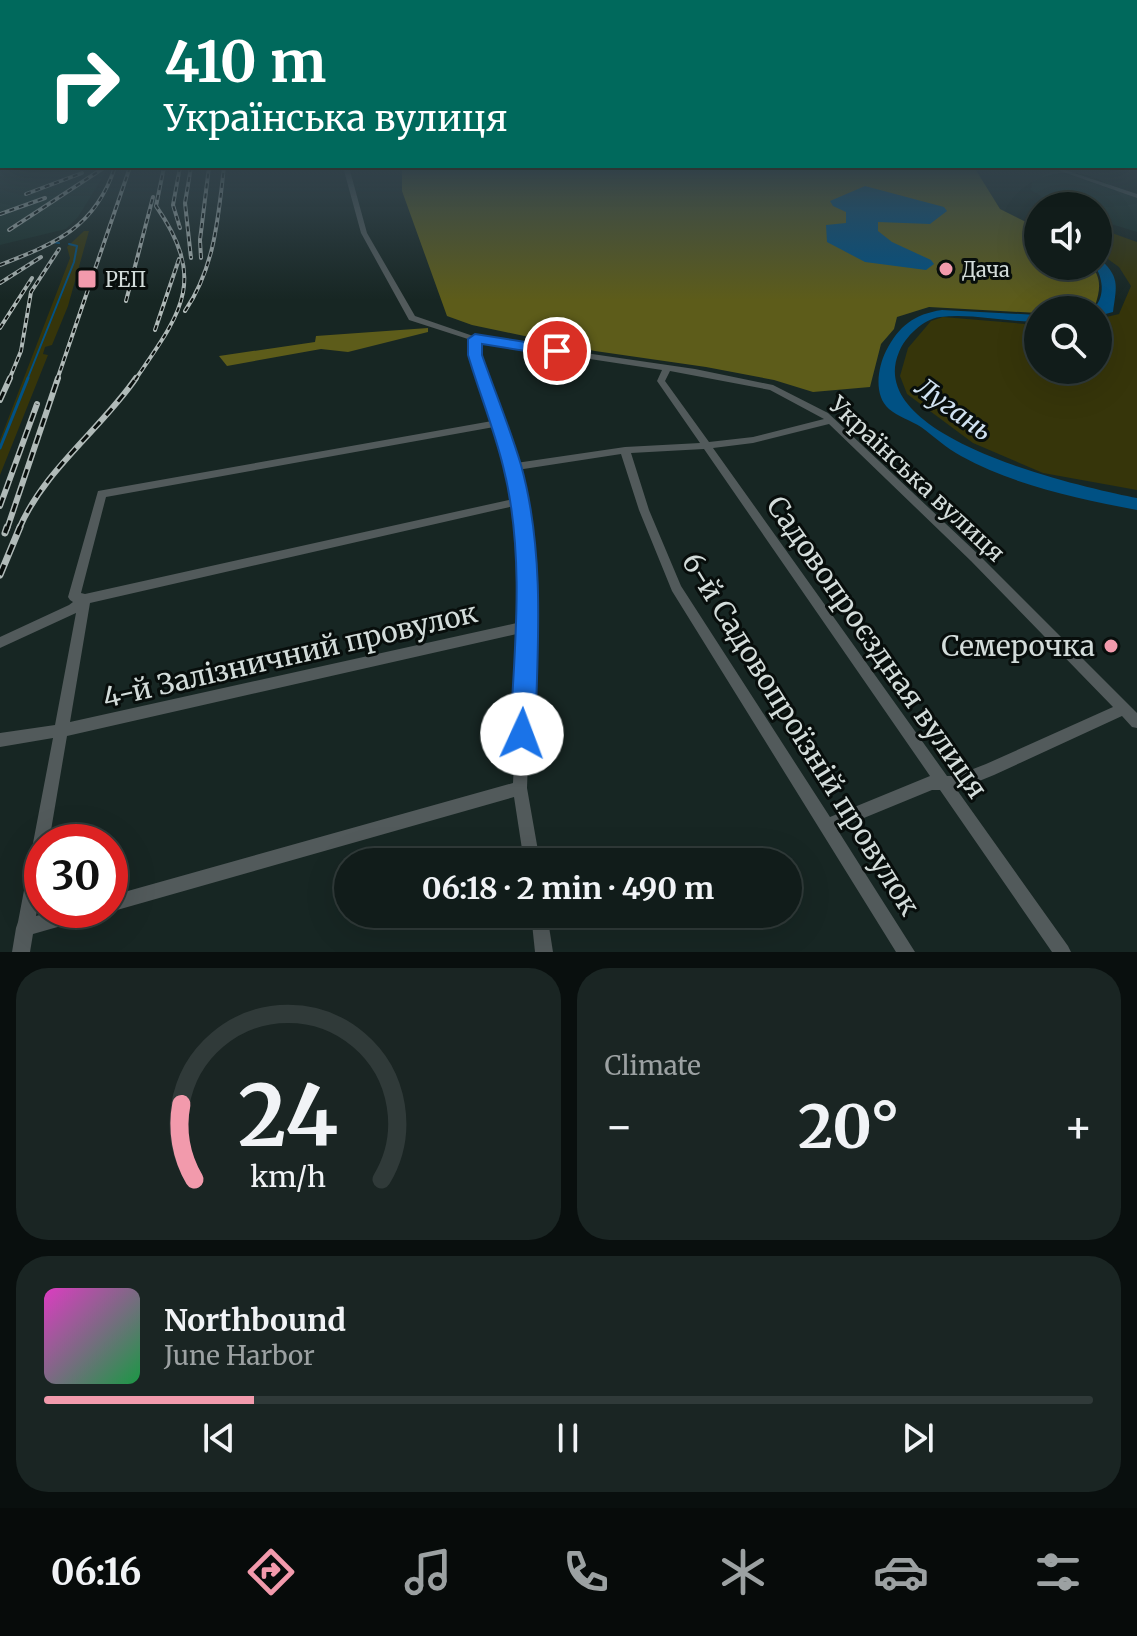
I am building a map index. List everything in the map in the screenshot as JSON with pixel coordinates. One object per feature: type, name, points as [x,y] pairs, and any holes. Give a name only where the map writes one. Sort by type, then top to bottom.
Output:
[{"type":"street","name":"Українська вулиця","points":[[358,211],[364,233],[412,318],[475,339],[667,368],[773,388],[831,420],[975,558],[1137,722]]},
{"type":"street","points":[[475,339],[475,355],[512,467],[516,502],[523,523],[527,626],[520,788],[530,848]]},
{"type":"street","name":"Садовопроєздная вулиця","points":[[667,368],[661,381],[1062,952]]},
{"type":"street","points":[[512,467],[625,450],[753,440],[831,420]]},
{"type":"street","points":[[498,423],[102,494],[74,597],[85,599],[516,502]]},
{"type":"street","name":"6-й Садовопроїзній провулок","points":[[625,450],[644,510],[676,588],[906,952]]},
{"type":"street","points":[[0,643],[73,609],[85,599]]},
{"type":"street","points":[[44,824],[85,599]]},
{"type":"street","name":"4-й Залізничний провулок","points":[[0,740],[63,730],[527,626]]},
{"type":"street","points":[[827,826],[940,782],[955,783],[989,770],[1123,709]]},
{"type":"street","points":[[128,899],[520,788]]},
{"type":"street","points":[[21,952],[24,928]]},
{"type":"street","points":[[541,928],[544,952]]},
{"type":"shaded area","points":[[0,211],[81,211],[66,229],[0,245]]},
{"type":"shaded area","points":[[409,211],[1005,211],[1024,221],[1024,280],[1099,281],[1098,296],[1024,296],[1024,312],[929,307],[897,317],[894,329],[881,344],[870,387],[813,392],[774,380],[595,351],[472,325],[447,316]]},
{"type":"shaded area","points":[[1112,211],[1137,211],[1137,232],[1112,224]]},
{"type":"shaded area","points":[[84,231],[89,231],[68,306],[52,345],[45,347],[43,354],[48,355],[0,475],[0,440],[70,258],[67,247]]},
{"type":"shaded area","points":[[1112,233],[1137,242],[1137,490],[1043,473],[973,443],[907,394],[900,376],[908,348],[931,321],[943,317],[1024,324],[1024,384],[1112,384],[1112,316],[1119,314],[1131,286],[1112,262]]},
{"type":"shaded area","points":[[428,328],[428,332],[348,352],[321,349],[227,366],[219,356],[315,342],[316,336]]},
{"type":"water","points":[[946,211],[930,224],[878,222],[878,231],[892,242],[934,264],[926,270],[865,262],[827,242],[826,225],[846,223],[846,212]]},
{"type":"water","points":[[1112,274],[1116,288],[1113,312],[1112,296],[1100,296],[1100,280],[1112,280]]},
{"type":"water","points":[[942,310],[1024,314],[1024,321],[952,316],[934,318],[921,325],[899,352],[896,383],[913,410],[944,434],[984,454],[1071,483],[1137,498],[1137,510],[1069,496],[1003,475],[956,453],[921,427],[889,409],[879,389],[879,373],[886,351],[908,323]]},
{"type":"waterway","points":[[52,242],[59,243]]},
{"type":"waterway","points":[[27,380],[74,262],[77,246],[69,244]]},
{"type":"waterway","points":[[0,448],[28,378]]},
{"type":"railway","points":[[0,214],[7,211]]},
{"type":"railway","points":[[9,230],[37,211]]},
{"type":"railway","points":[[0,265],[56,240],[71,231],[91,211]]},
{"type":"railway","points":[[57,380],[115,211]]},
{"type":"railway","points":[[126,301],[149,211]]},
{"type":"railway","points":[[135,380],[165,335],[182,296],[184,276],[181,255],[159,211]]},
{"type":"railway","points":[[175,211],[180,228]]},
{"type":"railway","points":[[186,211],[191,258]]},
{"type":"railway","points":[[201,258],[204,211]]},
{"type":"railway","points":[[185,311],[209,260],[218,211]]},
{"type":"railway","points":[[9,380],[21,351],[31,292],[59,249]]},
{"type":"railway","points":[[0,283],[41,257]]},
{"type":"railway","points":[[155,330],[179,259]]},
{"type":"railway","points":[[0,328],[32,278]]},
{"type":"railway","points":[[0,400],[10,378]]},
{"type":"railway","points":[[7,529],[58,378]]},
{"type":"railway","points":[[20,527],[43,488],[136,378]]},
{"type":"railway","points":[[0,506],[37,404]]},
{"type":"railway","points":[[5,533],[7,527]]},
{"type":"railway","points":[[0,575],[20,527]]},
{"type":"place","name":"Дача","points":[[946,269]]},
{"type":"place","name":"РЕП","points":[[87,279]]},
{"type":"place","name":"Семерочка","points":[[1111,646]]},
{"type":"route","points":[[522,734],[527,626],[523,523],[516,502],[512,467],[475,355],[475,339],[557,351]]},
{"type":"water label","name":"Лугань","points":[[954,409]]}]
